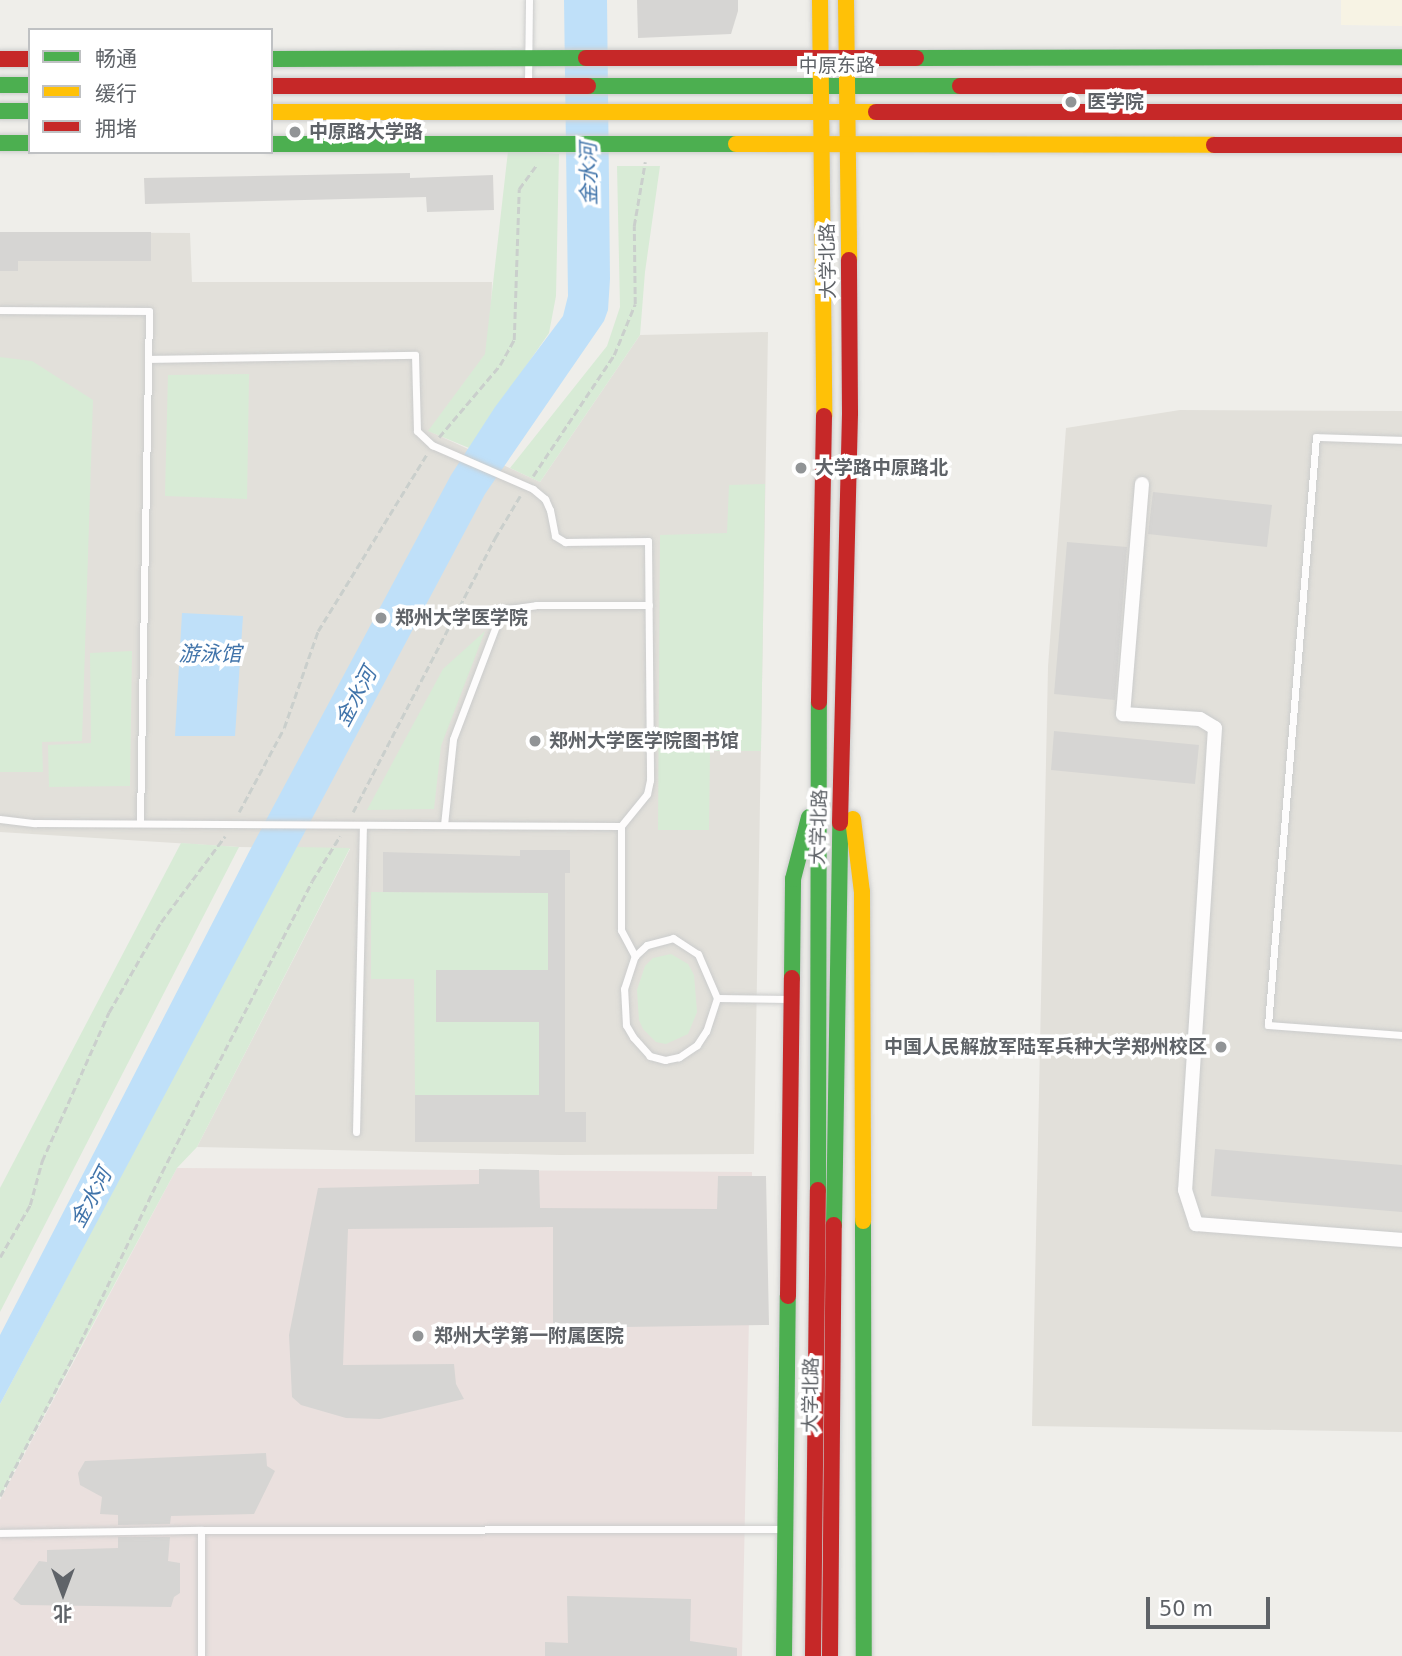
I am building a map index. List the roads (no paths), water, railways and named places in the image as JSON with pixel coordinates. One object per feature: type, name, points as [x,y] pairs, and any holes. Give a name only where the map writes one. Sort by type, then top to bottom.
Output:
[{"type":"main road","name":"大学北路","points":[[820,0],[824,413],[819,680],[828,973],[830,1656]]},
{"type":"main road","name":"大学北路","points":[[813,1656],[828,973],[845,682],[850,413],[846,0]]},
{"type":"main road","points":[[273,59],[1402,57]]},
{"type":"main road","points":[[0,59],[28,59]]},
{"type":"main road","points":[[0,85],[28,85]]},
{"type":"main road","name":"中原东路","points":[[273,86],[1402,86]]},
{"type":"main road","points":[[0,111],[28,111]]},
{"type":"main road","points":[[273,112],[1402,112]]},
{"type":"main road","points":[[0,143],[28,144]]},
{"type":"main road","points":[[273,144],[1402,145]]},
{"type":"main road","points":[[802,1656],[803,1223],[809,817],[819,680]]},
{"type":"main road","points":[[845,682],[853,819],[862,892],[864,1656]]},
{"type":"main road","points":[[784,1656],[793,880],[809,817]]},
{"type":"main road","points":[[845,1656],[853,819]]},
{"type":"street","points":[[1142,484],[1123,714],[1200,719],[1215,728],[1185,1190],[1196,1224],[1402,1240]]},
{"type":"lane","points":[[529,0],[527,59],[534,87]]},
{"type":"lane","points":[[0,310],[149,311],[140,824]]},
{"type":"lane","points":[[148,359],[415,355],[417,431],[432,445],[526,486],[545,499],[555,536],[565,542],[648,541],[650,780],[647,794],[621,826],[621,930],[635,956]]},
{"type":"lane","points":[[1402,440],[1316,437],[1268,1025],[1402,1035]]},
{"type":"lane","points":[[444,825],[453,739],[502,610],[536,605],[649,605]]},
{"type":"lane","points":[[0,819],[140,824],[621,826]]},
{"type":"lane","points":[[356,1132],[363,825]]},
{"type":"lane","points":[[673,938],[686,944],[702,961],[717,998],[706,1031],[697,1045],[679,1057],[665,1060],[650,1056],[640,1048],[626,1025],[624,989],[635,956],[658,940],[673,938]]},
{"type":"lane","points":[[717,998],[792,999]]},
{"type":"lane","points":[[0,1533],[786,1529]]},
{"type":"lane","points":[[201,1530],[201,1656]]},
{"type":"water","name":"金水河","points":[[564,0],[607,0],[610,279],[608,310],[604,321],[485,494],[0,1404],[0,1335],[250,850],[451,475],[495,407],[563,316],[568,296]]},
{"type":"water","name":"游泳馆","points":[[182,613],[243,616],[235,736],[175,736]]},
{"type":"place","name":"医学院","points":[[1071,102]]},
{"type":"place","name":"中原路大学路","points":[[295,132]]},
{"type":"place","name":"大学路中原路北","points":[[801,468]]},
{"type":"place","name":"郑州大学医学院","points":[[381,618]]},
{"type":"place","name":"郑州大学医学院图书馆","points":[[535,741]]},
{"type":"place","name":"中国人民解放军陆军兵种大学郑州校区","points":[[1221,1047]]},
{"type":"place","name":"郑州大学第一附属医院","points":[[418,1336]]}]
